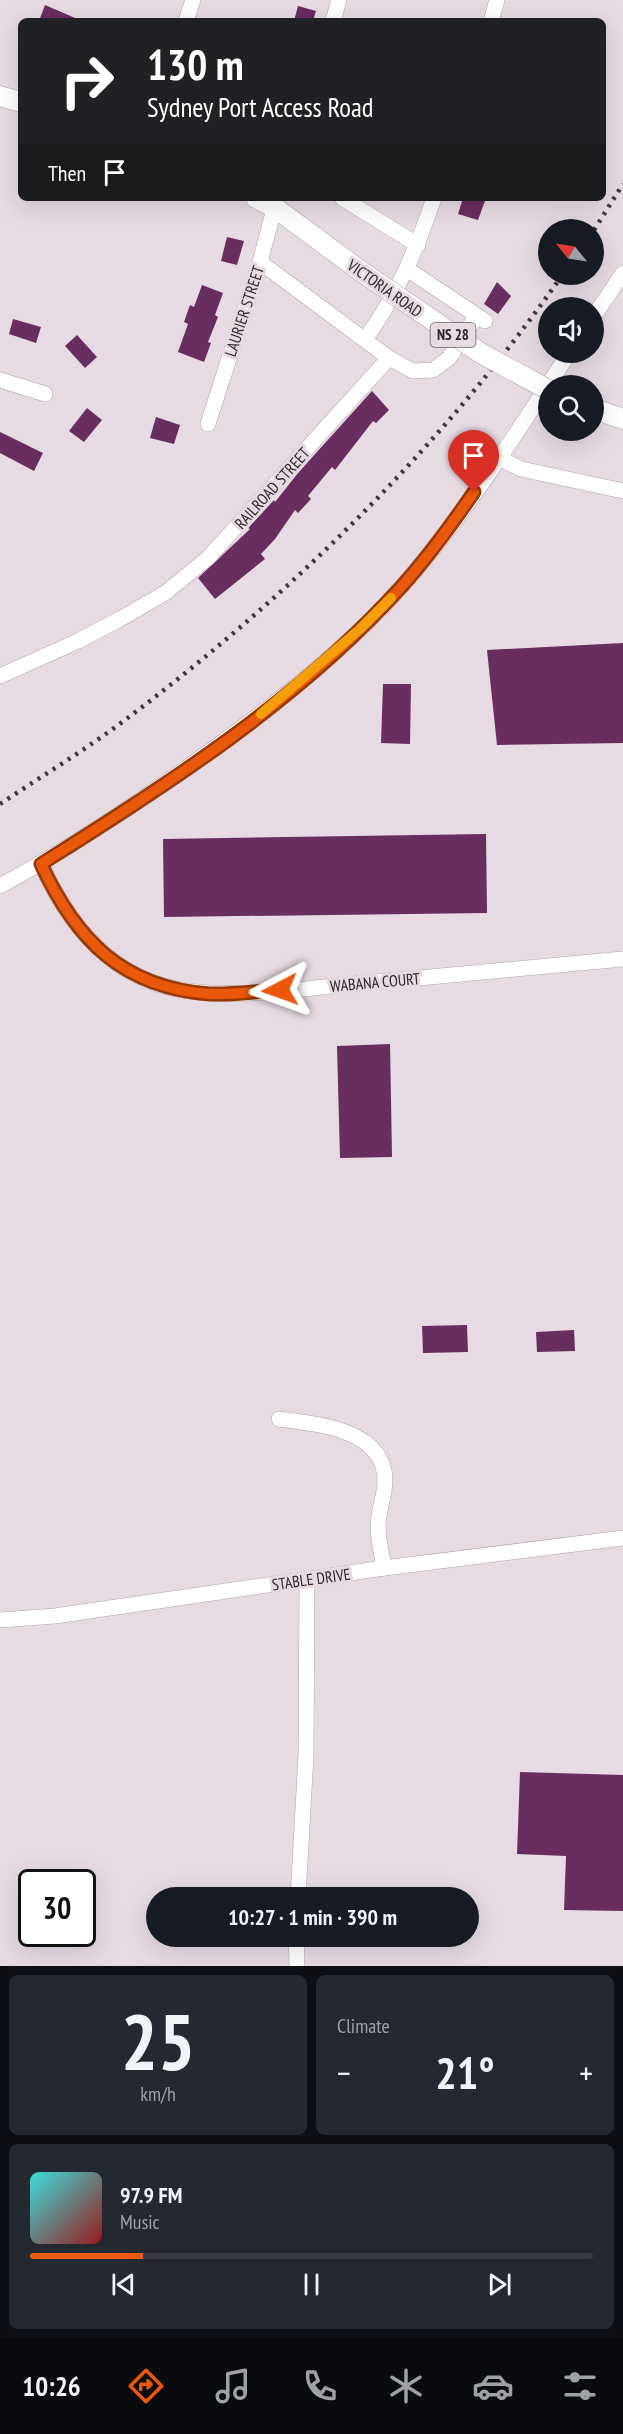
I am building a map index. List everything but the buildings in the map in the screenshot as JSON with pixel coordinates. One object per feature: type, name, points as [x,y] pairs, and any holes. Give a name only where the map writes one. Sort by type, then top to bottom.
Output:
[{"type":"main road","points":[[0,96],[18,101]]},
{"type":"main road","name":"VICTORIA ROAD","points":[[275,203],[362,272],[482,354],[538,384]]},
{"type":"main road","points":[[604,413],[623,420]]},
{"type":"street","points":[[187,18],[193,0]]},
{"type":"street","points":[[334,18],[339,0]]},
{"type":"street","points":[[492,18],[497,0]]},
{"type":"street","points":[[347,201],[418,245]]},
{"type":"street","points":[[365,339],[407,269],[433,201]]},
{"type":"street","name":"LAURIER STREET","points":[[208,424],[260,262],[275,203]]},
{"type":"street","points":[[260,262],[388,358],[413,371],[433,370],[449,358],[481,318],[407,269]]},
{"type":"street","points":[[604,301],[623,273]]},
{"type":"street","name":"RAILROAD STREET","points":[[0,676],[78,642],[120,620],[165,593],[191,572],[241,524],[388,358]]},
{"type":"street","points":[[0,886],[41,864],[185,770],[252,721],[333,653],[403,585],[450,526],[563,363]]},
{"type":"street","points":[[0,380],[45,394]]},
{"type":"street","points":[[499,458],[521,469],[623,491]]},
{"type":"street","name":"WABANA COURT","points":[[41,864],[59,899],[81,932],[125,970],[175,990],[213,994],[302,988],[623,959]]},
{"type":"street","points":[[279,1419],[324,1424],[356,1436],[377,1453],[385,1479],[378,1526],[384,1568]]},
{"type":"street","name":"STABLE DRIVE","points":[[0,1620],[55,1616],[384,1568],[623,1538]]},
{"type":"street","points":[[299,1887],[306,1755],[307,1579]]},
{"type":"street","points":[[296,1947],[297,1966]]},
{"type":"railway","points":[[601,219],[623,184]]},
{"type":"railway","points":[[0,804],[125,720],[247,622],[305,569],[361,515],[467,399],[555,285]]},
{"type":"slow traffic","points":[[261,714],[307,677],[391,598]]},
{"type":"route","points":[[280,990],[213,994],[175,990],[150,982],[125,970],[81,932],[64,907],[41,864],[185,770],[307,677],[359,630],[403,585],[474,492]]}]
